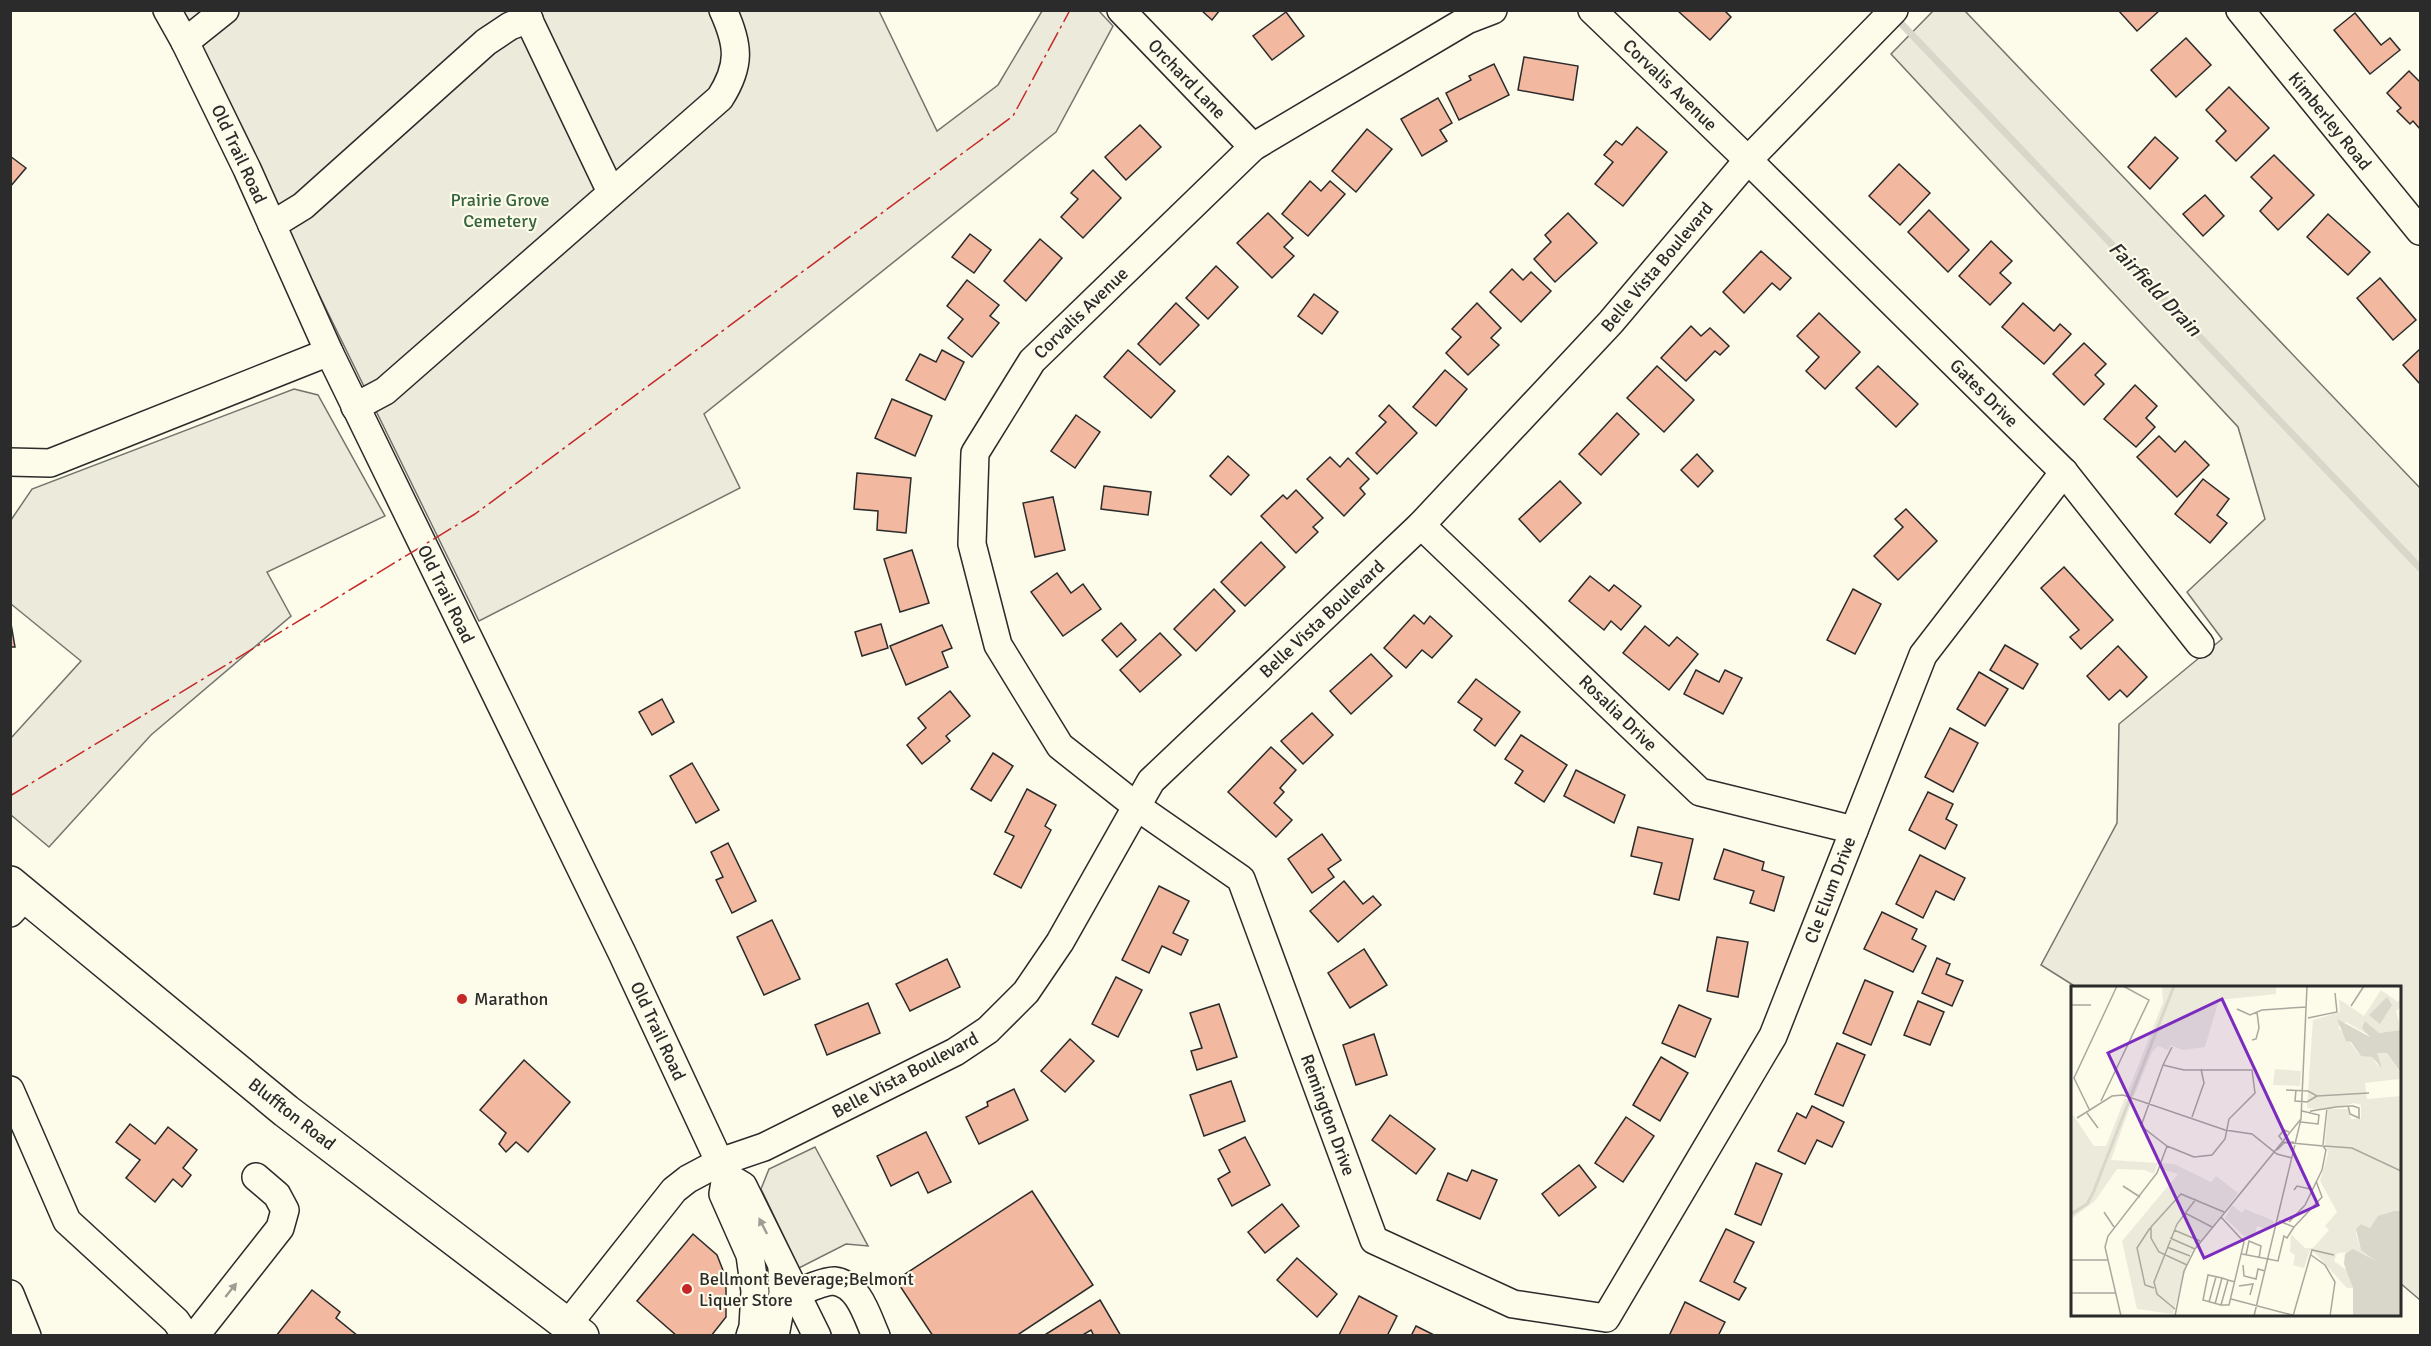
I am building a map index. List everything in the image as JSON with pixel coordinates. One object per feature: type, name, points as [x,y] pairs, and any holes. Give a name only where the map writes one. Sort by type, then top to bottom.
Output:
[{"type":"main road","name":"Bluffton Road","points":[[16,897],[286,1111],[575,1330]]},
{"type":"street","name":"Old Trail Road","points":[[167,10],[185,42],[355,407],[622,953],[723,1169],[743,1186],[817,1335]]},
{"type":"street","points":[[185,42],[225,10]]},
{"type":"street","points":[[355,407],[385,391],[720,98],[735,68],[736,52],[732,31],[723,10]]},
{"type":"street","name":"Orchard Lane","points":[[1121,10],[1253,147]]},
{"type":"street","name":"Corvalis Avenue","points":[[1136,806],[1060,746],[998,645],[972,544],[975,453],[1032,361],[1253,147],[1465,15],[1493,10]]},
{"type":"street","name":"Corvalis Avenue","points":[[1592,10],[1748,160]]},
{"type":"street","name":"Belle Vista Boulevard","points":[[575,1330],[674,1190],[688,1179],[723,1169],[955,1052],[988,1030],[1026,992],[1060,942],[1151,781],[1421,525],[1611,322],[1748,160],[1894,10]]},
{"type":"street","name":"Kimberley Road","points":[[2240,10],[2421,231]]},
{"type":"street","points":[[272,225],[303,206],[486,42],[526,15],[611,192]]},
{"type":"street","name":"Gates Drive","points":[[1748,160],[2064,472],[2200,644]]},
{"type":"street","points":[[10,462],[50,463],[329,352]]},
{"type":"street","name":"Cle Elum Drive","points":[[1606,1318],[1773,1036],[1923,655],[2064,472]]},
{"type":"street","name":"Rosalia Drive","points":[[1421,525],[1700,792],[1854,830]]},
{"type":"street","name":"Remington Drive","points":[[1136,806],[1241,879],[1374,1239],[1513,1304],[1606,1318]]},
{"type":"street","points":[[10,1090],[67,1221],[176,1321],[186,1335]]},
{"type":"street","name":"Old Trail Road","points":[[723,1169],[723,1194],[750,1256],[755,1292],[753,1327],[750,1335]]},
{"type":"street","points":[[195,1335],[280,1228],[285,1210],[277,1195],[256,1177]]},
{"type":"street","name":"Old Trail Road","points":[[775,1335],[783,1293],[782,1263]]},
{"type":"street","points":[[797,1293],[832,1281],[845,1284],[856,1293],[876,1335]]},
{"type":"street","points":[[10,1294],[27,1335]]},
{"type":"green space","name":"Prairie Grove Cemetery","points":[[180,11],[879,11],[937,131],[998,85],[1042,11],[1099,11],[1113,26],[1056,132],[704,414],[740,488],[479,621]]},
{"type":"green space","points":[[1933,11],[1965,11],[2420,488],[2420,1300],[2401,1284],[2401,986],[2074,986],[2041,965],[2117,823],[2119,724],[2222,639],[2187,592],[2265,519],[2238,427],[1891,54]]},
{"type":"green space","points":[[294,389],[318,395],[385,516],[267,572],[291,616],[151,735],[49,847],[11,815],[11,738],[81,661],[11,604],[11,520],[32,489]]},
{"type":"green space","points":[[815,1147],[868,1246],[846,1244],[799,1268],[761,1189],[769,1169]]},
{"type":"building","points":[[1201,10],[1220,10],[1212,20]]},
{"type":"building","points":[[1724,10],[1731,17],[1710,40],[1678,11]]},
{"type":"building","points":[[2118,10],[2159,10],[2159,11],[2137,31]]},
{"type":"building","points":[[1286,12],[1304,36],[1272,60],[1253,36]]},
{"type":"building","points":[[2355,13],[2381,45],[2390,38],[2400,50],[2370,74],[2334,30]]},
{"type":"building","points":[[2186,38],[2211,65],[2176,97],[2151,70]]},
{"type":"building","points":[[1524,57],[1578,66],[1573,100],[1518,90]]},
{"type":"building","points":[[1494,64],[1509,95],[1459,120],[1446,93],[1471,80],[1469,76]]},
{"type":"building","points":[[2409,71],[2420,82],[2420,129],[2413,121],[2410,124],[2397,111],[2401,108],[2387,93]]},
{"type":"building","points":[[2229,87],[2269,128],[2236,161],[2216,141],[2226,131],[2206,110]]},
{"type":"building","points":[[1438,98],[1452,123],[1440,130],[1447,141],[1422,156],[1401,119]]},
{"type":"building","points":[[1140,125],[1161,147],[1126,180],[1105,157]]},
{"type":"building","points":[[1637,127],[1667,152],[1623,206],[1595,184],[1613,162],[1604,155],[1616,141],[1622,145]]},
{"type":"building","points":[[1367,129],[1392,149],[1356,192],[1332,171]]},
{"type":"building","points":[[2155,137],[2178,158],[2150,189],[2128,167]]},
{"type":"building","points":[[2274,155],[2314,195],[2278,230],[2260,211],[2272,198],[2251,177]]},
{"type":"building","points":[[10,156],[26,168],[10,187]]},
{"type":"building","points":[[1899,164],[1930,193],[1900,225],[1869,196]]},
{"type":"building","points":[[1093,170],[1121,198],[1083,238],[1061,217],[1078,199],[1071,193]]},
{"type":"building","points":[[1310,181],[1321,191],[1330,181],[1345,194],[1308,236],[1282,214]]},
{"type":"building","points":[[2205,195],[2224,216],[2203,236],[2183,214]]},
{"type":"building","points":[[1929,210],[1969,250],[1948,272],[1908,232]]},
{"type":"building","points":[[1268,213],[1293,238],[1284,247],[1294,256],[1272,278],[1237,243]]},
{"type":"building","points":[[1568,213],[1597,243],[1555,282],[1534,259],[1551,242],[1545,235]]},
{"type":"building","points":[[2328,214],[2370,252],[2348,275],[2307,237]]},
{"type":"building","points":[[970,234],[991,250],[974,273],[952,257]]},
{"type":"building","points":[[1040,239],[1062,258],[1026,301],[1004,281]]},
{"type":"building","points":[[1991,241],[2012,261],[2000,273],[2011,283],[1990,305],[1959,276]]},
{"type":"building","points":[[1761,251],[1791,278],[1780,290],[1772,283],[1744,313],[1723,292]]},
{"type":"building","points":[[1216,266],[1238,287],[1208,319],[1186,298]]},
{"type":"building","points":[[1512,269],[1523,280],[1531,272],[1551,291],[1521,322],[1490,292]]},
{"type":"building","points":[[2380,278],[2416,320],[2393,340],[2357,298]]},
{"type":"building","points":[[967,280],[999,305],[990,316],[999,323],[972,357],[948,338],[963,319],[947,306]]},
{"type":"building","points":[[1314,294],[1338,312],[1322,334],[1298,316]]},
{"type":"building","points":[[1176,303],[1199,325],[1160,365],[1138,344]]},
{"type":"building","points":[[1477,303],[1501,328],[1491,338],[1499,345],[1468,375],[1446,353],[1461,337],[1452,329]]},
{"type":"building","points":[[2023,303],[2054,331],[2060,324],[2071,334],[2044,364],[2002,327]]},
{"type":"building","points":[[1819,313],[1860,352],[1825,389],[1806,371],[1819,357],[1797,336]]},
{"type":"building","points":[[1691,326],[1701,336],[1710,328],[1729,346],[1720,355],[1715,351],[1686,381],[1661,358]]},
{"type":"building","points":[[2084,343],[2106,364],[2095,375],[2104,384],[2084,405],[2053,374]]},
{"type":"building","points":[[2420,349],[2420,384],[2403,365]]},
{"type":"building","points":[[942,350],[964,362],[945,400],[906,380],[920,354],[936,362]]},
{"type":"building","points":[[1128,350],[1175,391],[1151,418],[1104,377]]},
{"type":"building","points":[[1657,366],[1694,400],[1664,432],[1627,398]]},
{"type":"building","points":[[1878,366],[1918,404],[1896,427],[1856,388]]},
{"type":"building","points":[[1445,370],[1467,389],[1436,426],[1413,407]]},
{"type":"building","points":[[2135,385],[2157,406],[2146,418],[2155,427],[2136,447],[2104,419]]},
{"type":"building","points":[[892,399],[932,416],[915,456],[875,438]]},
{"type":"building","points":[[1389,405],[1417,433],[1377,474],[1356,453],[1386,422],[1379,416]]},
{"type":"building","points":[[1617,413],[1639,434],[1601,475],[1579,454]]},
{"type":"building","points":[[1076,415],[1100,432],[1075,468],[1051,451]]},
{"type":"building","points":[[2159,436],[2175,452],[2185,441],[2209,465],[2177,497],[2137,457]]},
{"type":"building","points":[[1697,454],[1713,471],[1698,487],[1681,470]]},
{"type":"building","points":[[1228,456],[1249,475],[1231,495],[1210,476]]},
{"type":"building","points":[[1330,457],[1340,467],[1348,458],[1369,479],[1360,488],[1365,494],[1344,516],[1307,479]]},
{"type":"building","points":[[857,473],[911,478],[906,533],[877,530],[878,511],[854,509]]},
{"type":"building","points":[[2203,479],[2229,499],[2217,515],[2227,523],[2210,543],[2175,514]]},
{"type":"building","points":[[1560,481],[1581,503],[1540,542],[1519,519]]},
{"type":"building","points":[[1104,486],[1151,492],[1148,515],[1101,509]]},
{"type":"building","points":[[1296,490],[1323,518],[1313,527],[1318,532],[1296,553],[1261,516],[1283,495],[1287,499]]},
{"type":"building","points":[[1053,497],[1065,550],[1035,557],[1023,503]]},
{"type":"building","points":[[1906,509],[1937,541],[1898,580],[1874,556],[1903,527],[1895,519]]},
{"type":"building","points":[[1261,542],[1285,567],[1245,606],[1221,582]]},
{"type":"building","points":[[912,550],[929,603],[900,612],[884,559]]},
{"type":"building","points":[[2064,567],[2113,620],[2081,649],[2070,637],[2079,630],[2041,588]]},
{"type":"building","points":[[1057,573],[1071,593],[1083,584],[1101,609],[1063,636],[1031,592]]},
{"type":"building","points":[[1590,576],[1609,591],[1614,585],[1641,606],[1621,630],[1611,621],[1604,630],[1569,601]]},
{"type":"building","points":[[1214,589],[1235,611],[1196,651],[1174,629]]},
{"type":"building","points":[[1853,589],[1881,604],[1855,654],[1827,640]]},
{"type":"building","points":[[1414,615],[1424,624],[1430,616],[1452,636],[1432,658],[1422,650],[1406,668],[1384,648]]},
{"type":"building","points":[[10,618],[15,647],[10,647]]},
{"type":"building","points":[[1121,623],[1136,640],[1117,657],[1102,640]]},
{"type":"building","points":[[881,624],[888,648],[862,656],[855,632]]},
{"type":"building","points":[[942,625],[952,648],[942,652],[948,667],[906,685],[890,646]]},
{"type":"building","points":[[1645,626],[1669,646],[1677,637],[1698,654],[1669,690],[1623,653]]},
{"type":"building","points":[[1160,633],[1181,655],[1140,692],[1120,670]]},
{"type":"building","points":[[2005,645],[2038,664],[2023,689],[1990,670]]},
{"type":"building","points":[[2118,646],[2147,677],[2127,697],[2120,690],[2109,700],[2087,676]]},
{"type":"building","points":[[1371,654],[1392,676],[1351,714],[1330,691]]},
{"type":"building","points":[[1696,670],[1719,682],[1725,670],[1742,678],[1723,714],[1684,694]]},
{"type":"building","points":[[1979,672],[2008,689],[1985,726],[1957,709]]},
{"type":"building","points":[[1476,679],[1520,712],[1495,746],[1474,730],[1482,719],[1458,702]]},
{"type":"building","points":[[950,691],[970,716],[946,736],[950,741],[922,764],[907,745],[926,728],[918,718]]},
{"type":"building","points":[[662,699],[674,722],[652,735],[639,712]]},
{"type":"building","points":[[1312,713],[1333,735],[1303,764],[1281,741]]},
{"type":"building","points":[[1950,728],[1978,743],[1953,792],[1925,777]]},
{"type":"building","points":[[1521,735],[1567,765],[1544,802],[1515,783],[1523,771],[1505,759]]},
{"type":"building","points":[[1271,747],[1296,770],[1280,788],[1284,792],[1274,803],[1292,820],[1276,837],[1228,792]]},
{"type":"building","points":[[993,753],[1013,766],[991,801],[971,789]]},
{"type":"building","points":[[692,763],[719,810],[696,823],[670,776]]},
{"type":"building","points":[[1576,770],[1625,795],[1614,823],[1564,796]]},
{"type":"building","points":[[1027,789],[1056,805],[1045,826],[1051,830],[1021,888],[994,874],[1014,836],[1005,832]]},
{"type":"building","points":[[1928,792],[1953,804],[1946,819],[1957,825],[1945,849],[1909,830]]},
{"type":"building","points":[[1638,827],[1693,839],[1679,900],[1654,894],[1662,863],[1631,856]]},
{"type":"building","points":[[1322,834],[1341,860],[1328,869],[1334,877],[1312,893],[1288,859]]},
{"type":"building","points":[[728,843],[756,901],[732,913],[716,880],[723,877],[711,852]]},
{"type":"building","points":[[1724,849],[1764,862],[1762,870],[1784,877],[1774,911],[1750,903],[1754,891],[1714,879]]},
{"type":"building","points":[[1920,855],[1965,878],[1954,900],[1936,891],[1923,918],[1896,904]]},
{"type":"building","points":[[1344,881],[1363,904],[1373,896],[1381,905],[1338,942],[1310,911]]},
{"type":"building","points":[[1159,886],[1189,901],[1173,933],[1188,940],[1181,955],[1162,946],[1149,973],[1122,960]]},
{"type":"building","points":[[1882,912],[1917,929],[1912,939],[1926,946],[1913,972],[1864,949]]},
{"type":"building","points":[[772,920],[800,979],[764,995],[737,937]]},
{"type":"building","points":[[1717,937],[1748,942],[1738,997],[1707,991]]},
{"type":"building","points":[[1364,949],[1387,985],[1350,1008],[1328,973]]},
{"type":"building","points":[[1937,958],[1950,964],[1946,974],[1963,981],[1952,1006],[1922,993]]},
{"type":"building","points":[[947,959],[960,987],[910,1011],[896,984]]},
{"type":"building","points":[[1116,977],[1142,990],[1118,1037],[1092,1024]]},
{"type":"building","points":[[1865,980],[1893,992],[1871,1045],[1843,1033]]},
{"type":"building","points":[[1918,1001],[1944,1012],[1930,1045],[1904,1035]]},
{"type":"building","points":[[868,1003],[880,1033],[827,1055],[815,1025]]},
{"type":"building","points":[[1219,1004],[1237,1057],[1197,1070],[1191,1051],[1202,1048],[1190,1013]]},
{"type":"building","points":[[1679,1005],[1711,1019],[1695,1057],[1662,1043]]},
{"type":"building","points":[[1374,1034],[1387,1075],[1356,1085],[1343,1045]]},
{"type":"building","points":[[1070,1039],[1094,1061],[1065,1092],[1041,1071]]},
{"type":"building","points":[[1837,1043],[1865,1055],[1843,1106],[1815,1094]]},
{"type":"building","points":[[1661,1057],[1688,1073],[1660,1121],[1633,1105]]},
{"type":"building","points":[[524,1060],[570,1102],[528,1152],[516,1142],[506,1152],[499,1144],[506,1133],[480,1110]]},
{"type":"building","points":[[1231,1081],[1245,1121],[1204,1136],[1190,1095]]},
{"type":"building","points":[[1014,1089],[1028,1120],[979,1144],[966,1117],[988,1106],[987,1102]]},
{"type":"building","points":[[1812,1106],[1844,1122],[1832,1147],[1817,1140],[1805,1164],[1778,1151],[1797,1113],[1806,1118]]},
{"type":"building","points":[[1390,1115],[1435,1149],[1416,1174],[1372,1140]]},
{"type":"building","points":[[1626,1117],[1654,1136],[1623,1182],[1595,1163]]},
{"type":"building","points":[[130,1124],[155,1144],[168,1127],[197,1150],[183,1168],[191,1175],[182,1187],[173,1179],[155,1202],[126,1178],[140,1160],[116,1142]]},
{"type":"building","points":[[926,1132],[951,1182],[928,1193],[918,1172],[891,1186],[877,1156]]},
{"type":"building","points":[[1245,1137],[1270,1185],[1232,1206],[1218,1179],[1230,1172],[1219,1150]]},
{"type":"building","points":[[1756,1163],[1782,1174],[1761,1225],[1735,1214]]},
{"type":"building","points":[[1579,1165],[1596,1187],[1559,1216],[1542,1194]]},
{"type":"building","points":[[1472,1170],[1497,1180],[1480,1219],[1437,1200],[1448,1173],[1467,1181]]},
{"type":"building","points":[[1032,1191],[1093,1285],[1016,1336],[933,1336],[896,1280]]},
{"type":"building","points":[[1282,1204],[1299,1226],[1265,1253],[1248,1232]]},
{"type":"building","points":[[1726,1229],[1754,1242],[1734,1282],[1746,1288],[1739,1300],[1700,1281]]},
{"type":"building","name":"Bellmont Beverage;Belmont Liquer Store","points":[[693,1234],[717,1255],[726,1278],[726,1317],[711,1336],[677,1336],[637,1301]]},
{"type":"building","points":[[1297,1258],[1337,1294],[1317,1317],[1277,1280]]},
{"type":"building","points":[[312,1290],[340,1312],[336,1318],[358,1336],[276,1336]]},
{"type":"building","points":[[1359,1296],[1397,1316],[1387,1336],[1339,1335]]},
{"type":"building","points":[[1100,1300],[1121,1336],[1094,1336],[1091,1330],[1081,1336],[1043,1336]]},
{"type":"building","points":[[1685,1302],[1725,1322],[1718,1336],[1669,1336]]},
{"type":"building","points":[[1416,1326],[1436,1336],[1411,1336]]},
{"type":"waterway","name":"Fairfield Drain","points":[[1895,17],[2420,568]]},
{"type":"power","points":[[10,796],[475,514],[1013,116],[1070,10]]},
{"type":"place","name":"Marathon","points":[[462,999]]},
{"type":"place","name":"Bellmont Beverage;Belmont Liquer Store","points":[[687,1289]]}]
